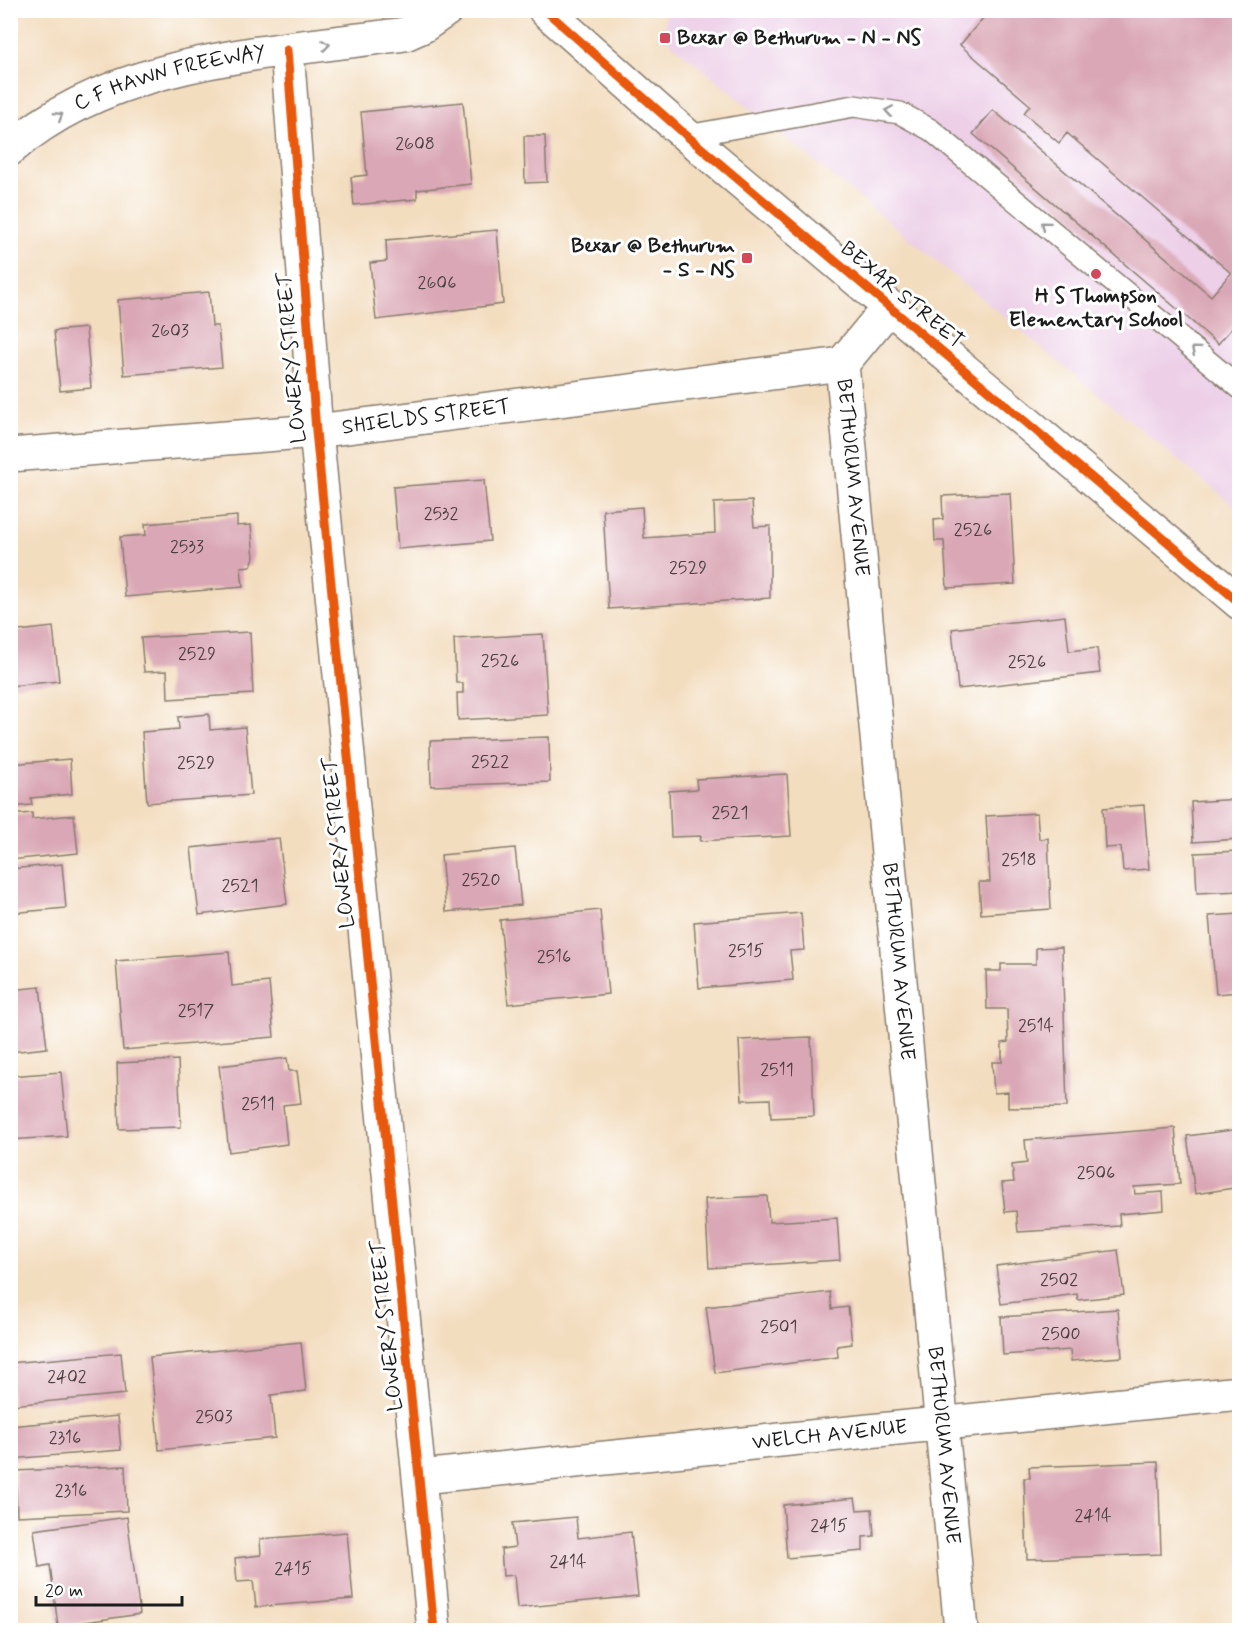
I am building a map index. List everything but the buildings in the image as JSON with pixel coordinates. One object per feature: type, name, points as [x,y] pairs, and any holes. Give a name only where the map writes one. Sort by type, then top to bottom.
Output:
[{"type":"street","name":"C F HAWN FREEWAY","points":[[10,149],[81,102],[130,80],[197,65],[405,34],[423,26],[446,10]]},
{"type":"street","name":"BEXAR STREET","points":[[546,11],[687,136],[1239,603]]},
{"type":"street","name":"LOWERY STREET","points":[[287,50],[315,431],[434,1630]]},
{"type":"street","name":"BETHURUM AVENUE","points":[[889,308],[842,364],[961,1630]]},
{"type":"street","name":"SHIELDS STREET","points":[[10,455],[315,431],[842,364]]},
{"type":"street","name":"WELCH AVENUE","points":[[420,1477],[941,1422],[1239,1394]]},
{"type":"lane","points":[[687,136],[854,106],[900,113],[931,130],[1239,388]]},
{"type":"shaded area","name":"H S Thompson Elementary School","points":[[665,10],[1239,11],[1239,510],[665,38]]},
{"type":"cycle path","points":[[545,10],[687,136],[1240,603]]},
{"type":"cycle path","points":[[287,50],[316,431],[434,1630]]},
{"type":"place","name":"Bexar @ Bethurum - N - NS","points":[[665,38]]},
{"type":"place","name":"Bexar @ Bethurum - S - NS","points":[[747,258]]},
{"type":"place","name":"H S Thompson Elementary School","points":[[1096,274]]}]
